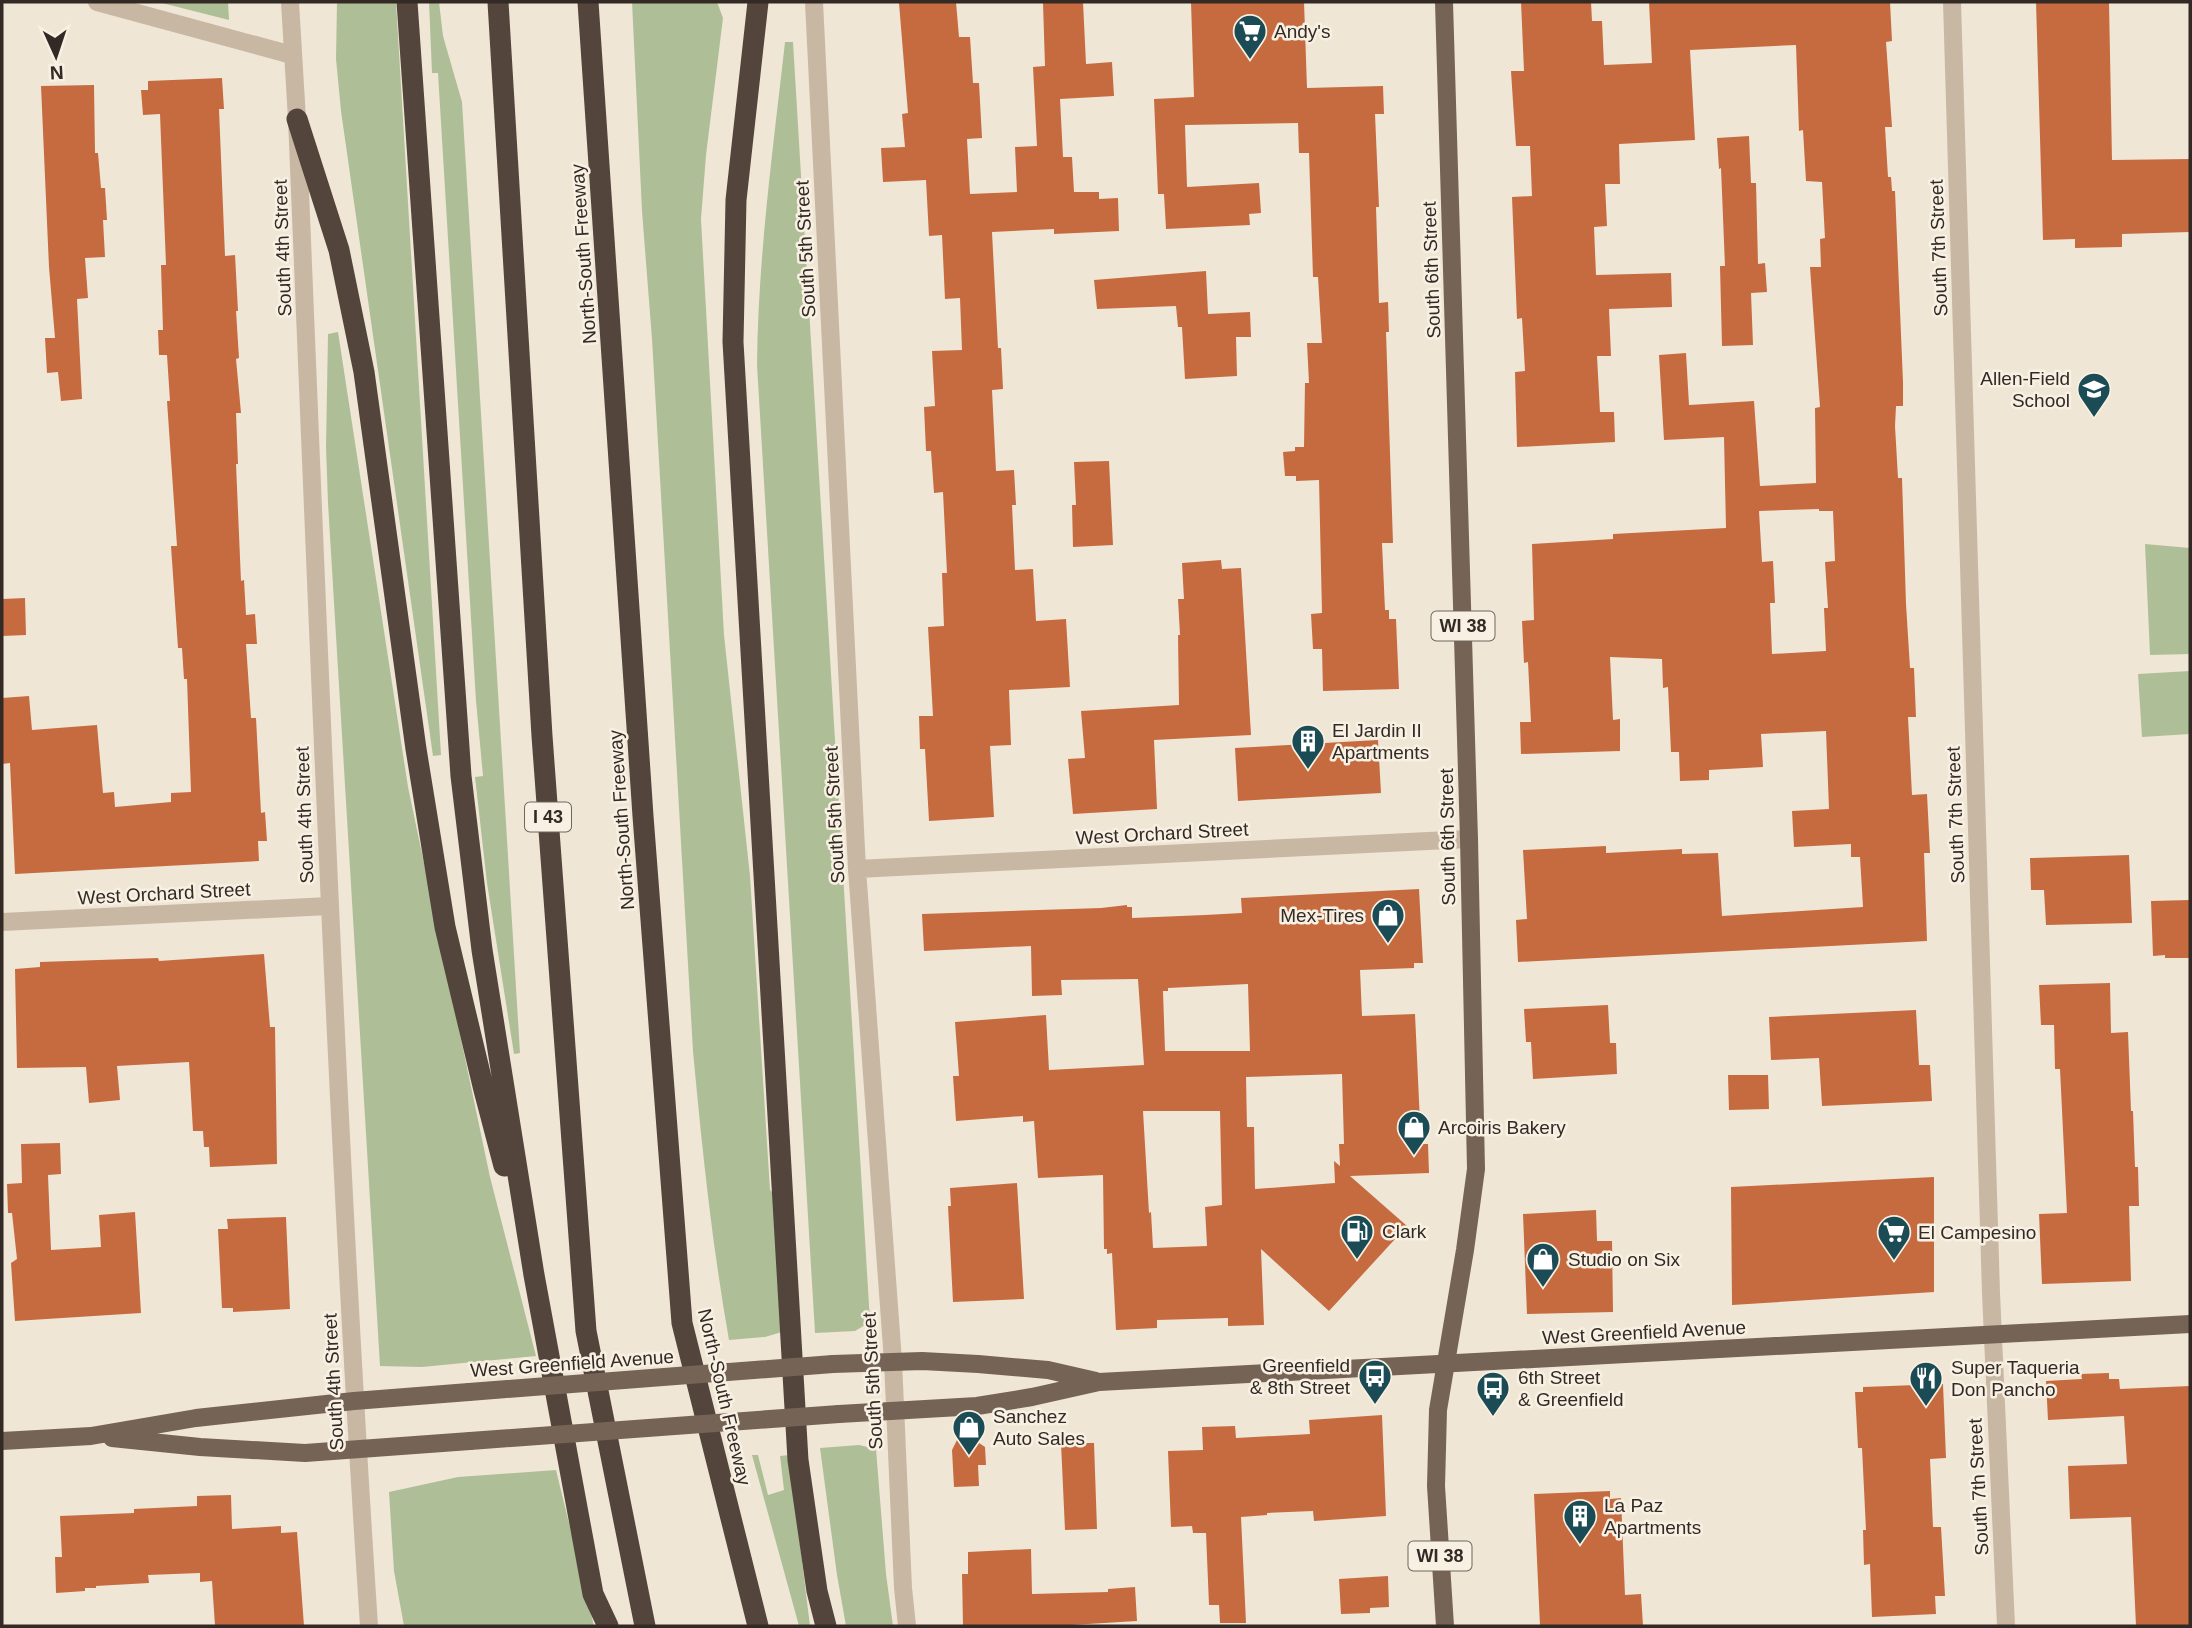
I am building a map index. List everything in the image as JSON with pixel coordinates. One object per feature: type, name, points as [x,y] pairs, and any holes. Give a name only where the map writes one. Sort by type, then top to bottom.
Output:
[{"type":"highway","points":[[407,2],[461,776],[482,950],[534,1275],[593,1594],[608,1626]]},
{"type":"highway","name":"I 43","points":[[498,2],[542,736],[586,1331],[645,1626]]},
{"type":"highway","name":"North-South Freeway","points":[[588,2],[643,817],[682,1323],[758,1626]]},
{"type":"highway","points":[[595,89],[597,2]]},
{"type":"highway","points":[[758,2],[736,200],[733,342],[798,1460],[817,1591],[826,1626]]},
{"type":"highway","points":[[297,119],[339,250],[364,372],[416,749],[445,927],[484,1090],[534,1275]]},
{"type":"main road","name":"South 6th Street","points":[[1444,2],[1476,1169],[1438,1410],[1436,1486],[1444,1626]]},
{"type":"main road","name":"West Greenfield Avenue","points":[[92,1436],[200,1447],[305,1453],[977,1406],[1032,1397],[1099,1381],[2190,1324]]},
{"type":"main road","name":"West Greenfield Avenue","points":[[2,1441],[92,1436],[195,1418],[354,1401],[833,1364],[922,1361],[1048,1370],[1099,1381]]},
{"type":"street","points":[[97,2],[292,55]]},
{"type":"street","name":"South 4th Street","points":[[290,2],[329,906],[354,1401],[369,1626]]},
{"type":"street","name":"South 5th Street","points":[[814,2],[857,869],[893,1361],[906,1626]]},
{"type":"street","name":"South 7th Street","points":[[1952,2],[1992,1334],[2006,1626]]},
{"type":"street","name":"West Orchard Street","points":[[857,869],[1469,839]]},
{"type":"street","name":"West Orchard Street","points":[[2,922],[329,906]]},
{"type":"green space","points":[[158,2],[228,2],[229,20]]},
{"type":"green space","points":[[337,2],[396,2],[441,755],[433,756],[341,111],[336,59]]},
{"type":"green space","points":[[429,2],[439,2],[443,36],[462,102],[520,1053],[514,1054],[487,883],[475,777],[483,776],[476,701],[438,73],[432,73]]},
{"type":"green space","points":[[632,2],[717,2],[723,18],[701,219],[724,635],[750,876],[782,1332],[765,1337],[729,1340],[700,1124],[693,1051],[652,339],[642,211]]},
{"type":"green space","points":[[785,42],[793,42],[870,1322],[855,1331],[815,1333],[757,365],[763,244]]},
{"type":"green space","points":[[338,332],[408,787],[490,1177],[536,1356],[422,1367],[380,1366],[328,503],[328,334]]},
{"type":"green space","points":[[2145,544],[2190,548],[2190,654],[2150,655]]},
{"type":"green space","points":[[2190,671],[2190,734],[2142,737],[2138,674]]},
{"type":"green space","points":[[859,1445],[876,1449],[893,1626],[846,1626],[820,1448]]},
{"type":"green space","points":[[752,1455],[758,1455],[768,1495],[784,1490],[780,1456],[789,1455],[810,1626],[799,1626]]},
{"type":"green space","points":[[556,1470],[594,1626],[404,1626],[394,1571],[389,1492],[458,1477]]},
{"type":"building","points":[[956,2],[959,37],[970,37],[973,83],[979,83],[982,138],[967,139],[970,194],[1017,192],[1015,147],[1037,146],[1033,67],[1045,66],[1043,3],[1083,2],[1086,64],[1112,62],[1114,96],[1060,99],[1063,157],[1072,157],[1074,192],[1099,192],[1099,199],[1118,198],[1119,231],[1054,234],[1054,229],[992,232],[998,348],[1001,348],[1003,389],[992,390],[996,471],[1014,470],[1016,505],[1012,505],[1015,570],[1033,569],[1036,621],[1066,619],[1070,687],[1009,690],[1011,745],[990,746],[994,817],[929,821],[925,749],[920,749],[919,716],[933,716],[928,627],[944,626],[942,573],[947,573],[943,492],[934,493],[931,451],[926,451],[924,407],[935,406],[932,351],[962,350],[960,298],[945,299],[942,235],[929,236],[926,180],[883,182],[881,148],[905,147],[902,114],[908,113],[899,3]]},
{"type":"building","points":[[1191,2],[1304,2],[1307,88],[1383,86],[1384,114],[1375,114],[1379,207],[1376,207],[1379,303],[1388,302],[1389,332],[1386,332],[1393,543],[1382,543],[1385,610],[1389,610],[1389,619],[1396,619],[1399,689],[1323,691],[1322,649],[1313,649],[1311,614],[1322,613],[1319,480],[1296,481],[1296,476],[1285,476],[1283,452],[1304,447],[1305,383],[1309,383],[1307,343],[1322,343],[1318,277],[1313,277],[1309,153],[1299,153],[1298,123],[1185,125],[1187,187],[1259,183],[1261,213],[1249,214],[1250,225],[1166,229],[1164,194],[1158,194],[1154,99],[1194,97]]},
{"type":"building","points":[[1521,2],[1591,2],[1592,21],[1602,21],[1604,65],[1652,63],[1649,2],[1890,2],[1892,41],[1886,42],[1892,127],[1885,127],[1888,177],[1891,177],[1892,191],[1895,191],[1903,382],[1903,406],[1896,406],[1895,426],[1898,478],[1902,478],[1910,668],[1914,668],[1916,717],[1908,717],[1912,795],[1927,794],[1930,853],[1924,853],[1927,941],[1518,962],[1516,920],[1527,919],[1523,850],[1606,846],[1606,853],[1682,849],[1682,854],[1718,853],[1722,916],[1863,907],[1860,857],[1851,857],[1851,844],[1794,847],[1792,811],[1829,809],[1826,731],[1761,734],[1763,767],[1709,770],[1709,780],[1680,781],[1679,752],[1671,752],[1668,687],[1663,688],[1662,659],[1610,657],[1613,720],[1620,719],[1620,751],[1521,754],[1520,722],[1531,722],[1528,662],[1524,663],[1522,621],[1534,620],[1532,544],[1613,539],[1613,534],[1726,528],[1724,437],[1664,440],[1659,355],[1686,353],[1689,405],[1754,401],[1760,486],[1816,483],[1815,408],[1820,407],[1810,267],[1821,267],[1820,239],[1825,238],[1822,182],[1806,181],[1803,130],[1799,131],[1796,45],[1690,50],[1695,140],[1619,144],[1620,184],[1605,184],[1607,226],[1594,227],[1596,275],[1671,273],[1672,307],[1609,309],[1611,356],[1597,356],[1600,412],[1614,412],[1615,442],[1517,447],[1515,372],[1525,371],[1522,318],[1517,319],[1512,197],[1532,196],[1530,146],[1516,146],[1511,71],[1524,71]],"holes":[[[1759,511],[1833,511],[1835,561],[1825,562],[1828,608],[1824,608],[1826,651],[1772,654],[1770,603],[1775,603],[1773,561],[1762,562]]]},
{"type":"building","points":[[2036,2],[2109,2],[2112,160],[2190,159],[2190,232],[2122,234],[2122,247],[2075,248],[2075,239],[2043,240]]},
{"type":"building","points":[[222,78],[224,109],[219,109],[225,256],[235,255],[238,311],[239,358],[236,359],[241,413],[236,413],[236,464],[241,581],[244,580],[246,615],[255,614],[257,644],[246,644],[251,718],[256,718],[261,813],[265,812],[267,841],[258,841],[259,861],[15,874],[10,763],[2,764],[2,698],[29,696],[32,730],[97,725],[103,793],[114,792],[115,807],[171,802],[171,793],[191,792],[187,679],[184,679],[182,648],[178,648],[171,546],[177,546],[167,401],[170,401],[167,355],[159,355],[158,330],[163,330],[161,265],[166,265],[160,114],[143,115],[141,90],[148,90],[148,81]]},
{"type":"building","points":[[94,85],[95,153],[98,153],[101,188],[105,188],[105,257],[85,258],[88,298],[77,299],[82,399],[61,401],[58,372],[47,373],[45,338],[55,338],[41,86]]},
{"type":"building","points":[[1749,136],[1751,183],[1756,183],[1758,264],[1765,263],[1767,292],[1751,293],[1753,345],[1722,346],[1720,266],[1725,266],[1721,168],[1719,169],[1717,138]]},
{"type":"building","points":[[1206,271],[1208,314],[1250,312],[1251,337],[1236,337],[1237,376],[1185,379],[1182,327],[1178,327],[1176,306],[1097,309],[1094,280]]},
{"type":"building","points":[[1109,461],[1113,545],[1073,547],[1072,505],[1076,505],[1074,462]]},
{"type":"building","points":[[1221,560],[1222,569],[1241,568],[1251,735],[1154,740],[1157,809],[1073,814],[1068,759],[1085,758],[1081,711],[1179,705],[1178,599],[1184,599],[1182,563]]},
{"type":"building","points":[[25,598],[26,635],[2,636],[2,599]]},
{"type":"building","name":"El Jardin II Apartments","points":[[1378,740],[1381,793],[1238,801],[1235,748]]},
{"type":"building","points":[[2129,855],[2132,923],[2046,925],[2044,890],[2031,890],[2030,858]]},
{"type":"building","points":[[1419,889],[1423,963],[1414,963],[1414,968],[1360,970],[1362,1016],[1415,1014],[1421,1144],[1428,1144],[1429,1173],[1350,1176],[1407,1226],[1329,1311],[1261,1249],[1264,1325],[1228,1326],[1228,1318],[1157,1320],[1157,1328],[1116,1330],[1112,1253],[1107,1254],[1107,1249],[1104,1249],[1103,1175],[1038,1178],[1034,1121],[1023,1122],[1023,1116],[956,1121],[953,1076],[959,1076],[955,1022],[1046,1015],[1049,1070],[1144,1065],[1138,979],[1061,980],[1062,995],[1032,996],[1031,946],[924,951],[922,914],[1127,905],[1132,907],[1132,918],[1205,915],[1242,913],[1241,898]],"holes":[[[1248,984],[1250,1051],[1165,1051],[1163,991],[1168,991],[1168,988]],[[1342,1074],[1344,1144],[1339,1144],[1340,1166],[1334,1161],[1335,1183],[1255,1189],[1254,1127],[1247,1127],[1246,1077]],[[1143,1111],[1220,1111],[1222,1205],[1205,1207],[1207,1246],[1153,1248],[1151,1212],[1149,1213]]]},
{"type":"building","points":[[2190,900],[2190,958],[2153,956],[2151,901]]},
{"type":"building","points":[[264,954],[270,1027],[275,1027],[277,1164],[210,1167],[209,1147],[204,1147],[203,1131],[193,1131],[189,1062],[117,1066],[120,1100],[89,1103],[86,1067],[17,1068],[15,969],[40,967],[40,962],[158,958],[159,961]]},
{"type":"building","points":[[2110,983],[2111,1033],[2128,1032],[2135,1167],[2138,1167],[2139,1206],[2129,1206],[2131,1281],[2042,1284],[2039,1214],[2067,1213],[2060,1069],[2055,1069],[2054,1025],[2041,1025],[2039,985]]},
{"type":"building","points":[[1608,1005],[1610,1043],[1616,1043],[1617,1074],[1533,1079],[1531,1042],[1526,1042],[1524,1009]]},
{"type":"building","points":[[1916,1010],[1919,1065],[1930,1065],[1932,1101],[1822,1106],[1819,1058],[1771,1060],[1769,1017]]},
{"type":"building","points":[[1728,1075],[1768,1075],[1769,1109],[1729,1110]]},
{"type":"building","points":[[60,1143],[61,1174],[48,1175],[51,1250],[101,1247],[99,1215],[135,1212],[141,1313],[15,1321],[11,1263],[17,1259],[12,1213],[8,1213],[7,1184],[22,1183],[21,1144]]},
{"type":"building","points":[[1934,1177],[1934,1292],[1732,1305],[1731,1187]]},
{"type":"building","points":[[1017,1183],[1024,1299],[953,1302],[948,1206],[951,1206],[950,1188]]},
{"type":"building","points":[[1596,1210],[1597,1241],[1612,1241],[1613,1312],[1527,1314],[1523,1214]]},
{"type":"building","points":[[286,1217],[290,1309],[233,1312],[233,1308],[222,1308],[218,1229],[228,1229],[227,1219]]},
{"type":"building","points":[[2109,1373],[2109,1379],[2119,1379],[2120,1389],[2190,1386],[2190,1626],[2136,1626],[2131,1517],[2070,1519],[2068,1466],[2127,1464],[2124,1416],[2048,1420],[2046,1381],[2082,1379],[2081,1374]]},
{"type":"building","points":[[1943,1384],[1946,1458],[1930,1459],[1933,1527],[1941,1527],[1945,1596],[1935,1596],[1936,1614],[1872,1617],[1870,1564],[1864,1565],[1863,1530],[1866,1530],[1862,1448],[1858,1448],[1855,1392],[1863,1392],[1863,1387]]},
{"type":"building","points":[[1382,1415],[1386,1516],[1314,1521],[1313,1511],[1241,1517],[1246,1623],[1220,1623],[1219,1605],[1209,1605],[1206,1533],[1193,1533],[1192,1526],[1171,1527],[1168,1451],[1203,1450],[1202,1427],[1235,1426],[1236,1438],[1310,1434],[1309,1420]]},
{"type":"building","points":[[973,1439],[985,1447],[986,1465],[978,1465],[979,1486],[954,1487],[952,1450],[957,1440]]},
{"type":"building","points":[[1061,1443],[1094,1443],[1097,1529],[1065,1530]]},
{"type":"building","name":"La Paz Apartments","points":[[1610,1491],[1610,1499],[1621,1498],[1625,1595],[1641,1594],[1643,1626],[1540,1626],[1534,1494]]},
{"type":"building","points":[[231,1495],[232,1529],[281,1526],[281,1533],[297,1532],[304,1626],[215,1626],[212,1581],[200,1582],[200,1573],[148,1575],[149,1583],[96,1586],[85,1588],[85,1591],[56,1593],[55,1557],[62,1557],[60,1516],[134,1513],[134,1509],[197,1506],[197,1496]]},
{"type":"building","points":[[1031,1549],[1032,1594],[1108,1592],[1108,1589],[1135,1587],[1137,1621],[1055,1626],[963,1626],[962,1574],[968,1574],[968,1552]]},
{"type":"building","points":[[1388,1576],[1389,1607],[1370,1608],[1370,1613],[1341,1614],[1339,1579]]},
{"type":"place","name":"Andy's","points":[[1250,61]]},
{"type":"place","name":"Allen-Field School","points":[[2094,419]]},
{"type":"place","name":"El Jardin II Apartments","points":[[1308,771]]},
{"type":"place","name":"Mex-Tires","points":[[1388,945]]},
{"type":"place","name":"Arcoiris Bakery","points":[[1414,1157]]},
{"type":"place","name":"Clark","points":[[1357,1261]]},
{"type":"place","name":"El Campesino","points":[[1894,1262]]},
{"type":"place","name":"Studio on Six","points":[[1543,1289]]},
{"type":"place","name":"Greenfield & 8th Street","points":[[1375,1406]]},
{"type":"place","name":"Super Taqueria Don Pancho","points":[[1926,1408]]},
{"type":"place","name":"6th Street & Greenfield","points":[[1493,1418]]},
{"type":"place","name":"Sanchez Auto Sales","points":[[969,1457]]},
{"type":"place","name":"La Paz Apartments","points":[[1580,1546]]}]
